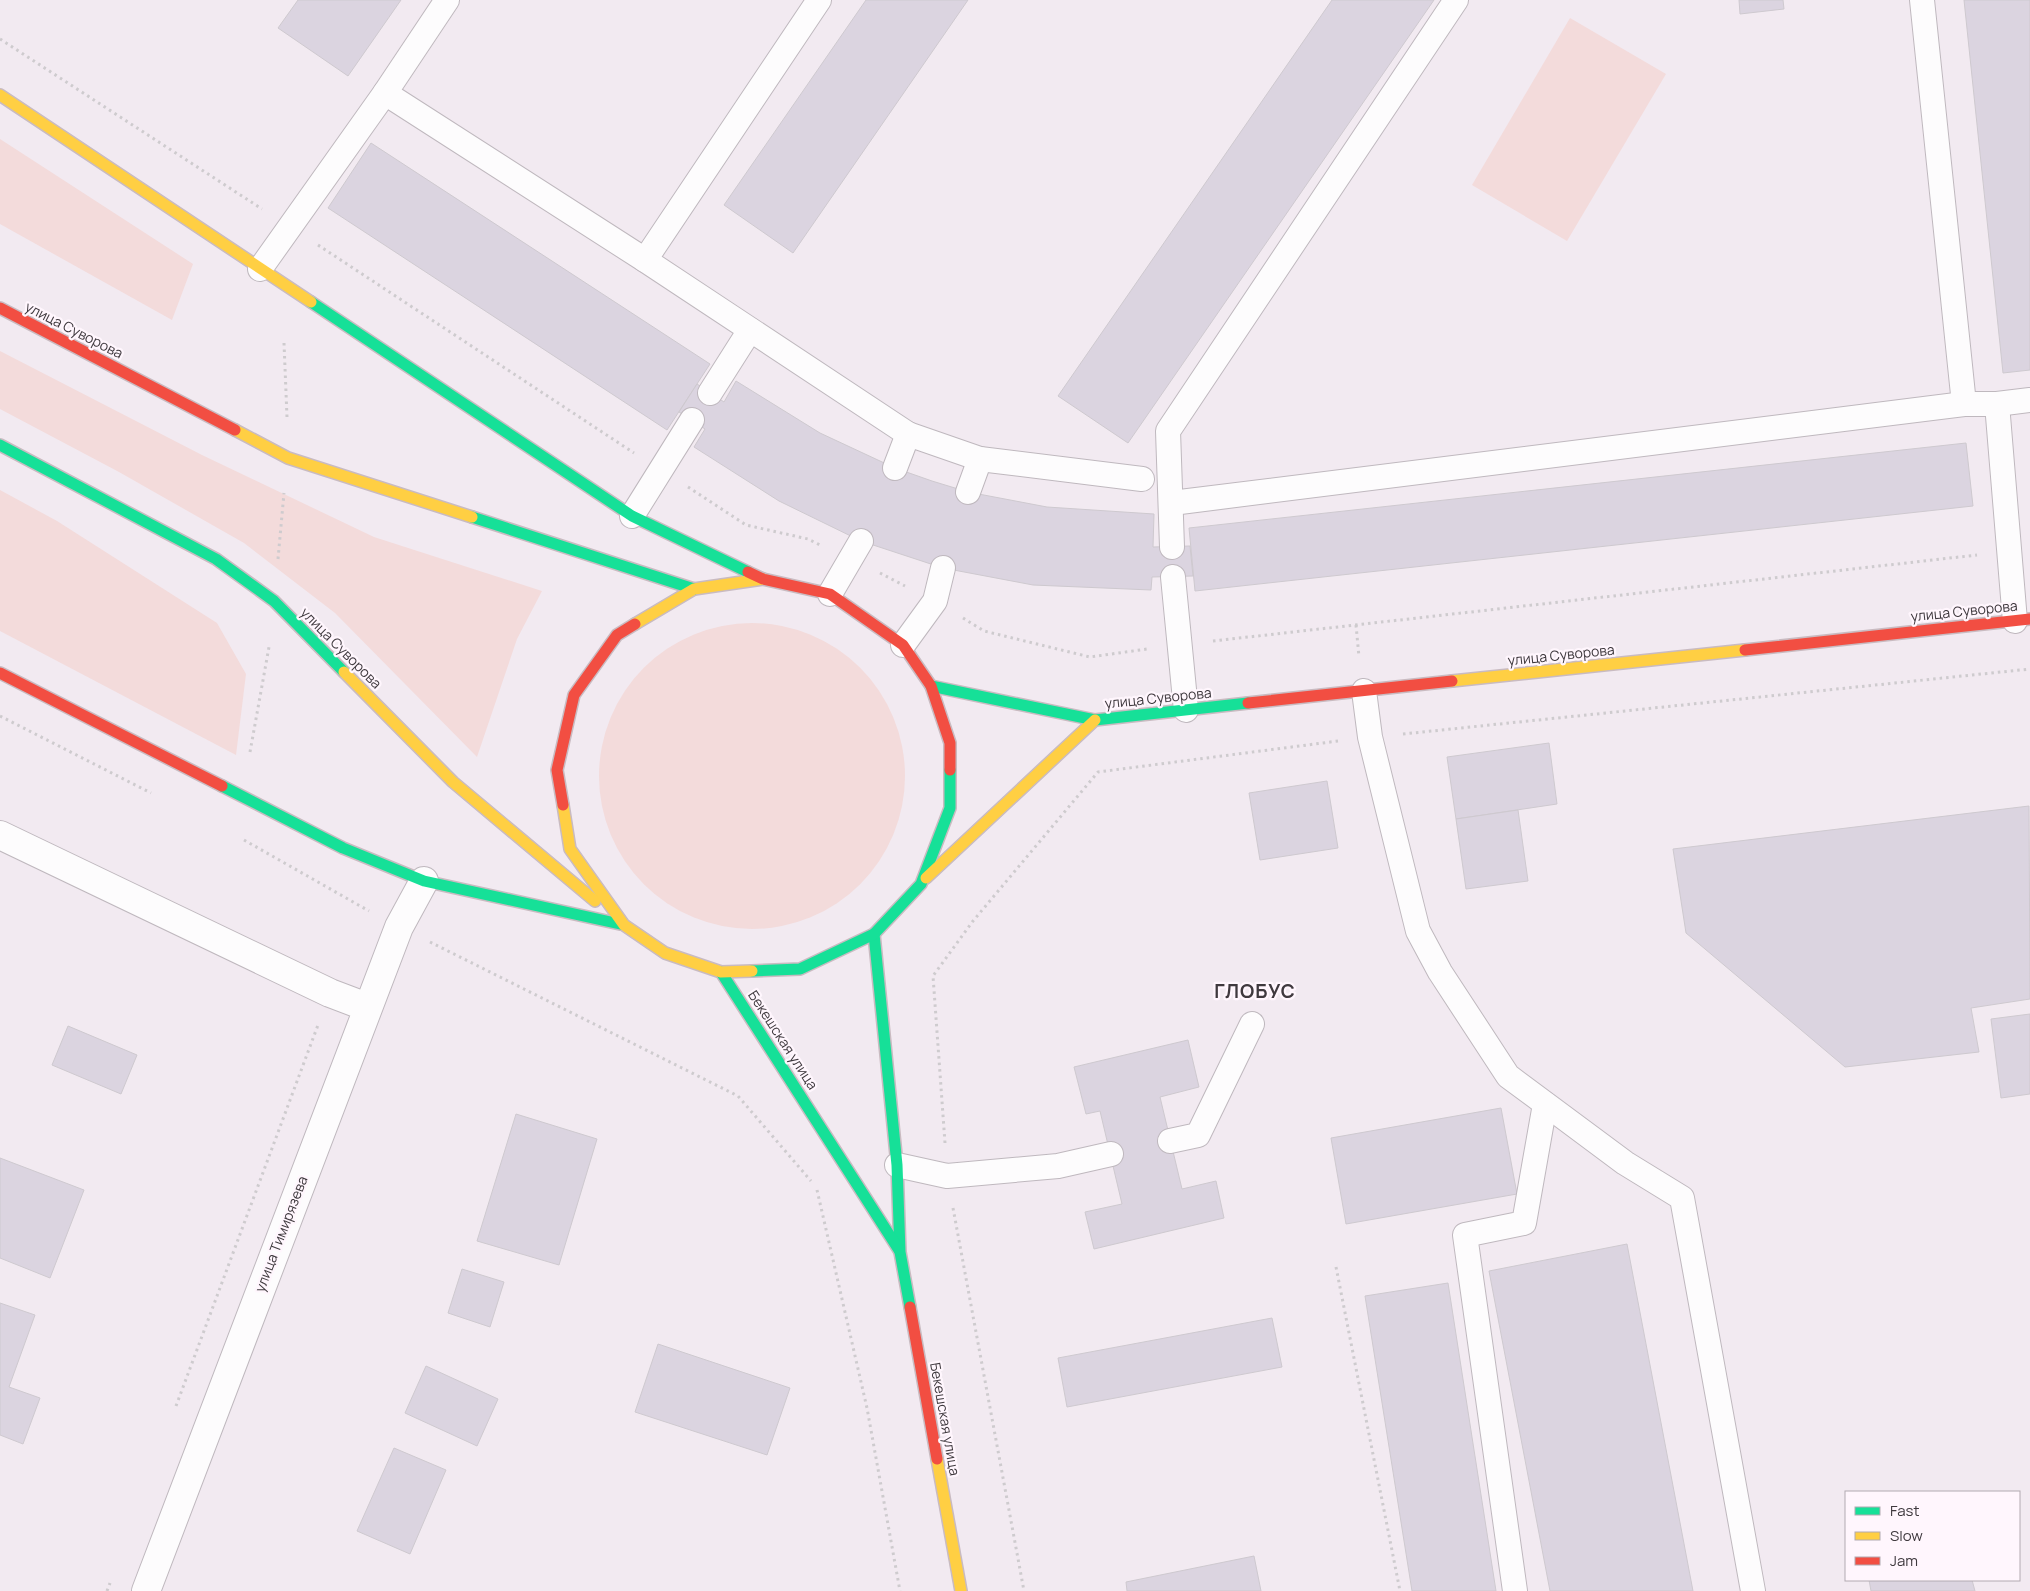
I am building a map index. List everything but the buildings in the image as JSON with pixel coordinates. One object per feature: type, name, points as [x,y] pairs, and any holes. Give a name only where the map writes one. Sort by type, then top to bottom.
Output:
[{"type":"main road","points":[[0,95],[632,516],[763,579],[830,594],[903,645],[931,686],[950,743],[950,808],[921,884]]},
{"type":"main road","name":"улица Суворова","points":[[0,308],[288,458],[694,589]]},
{"type":"main road","name":"улица Суворова","points":[[0,445],[216,559],[274,601],[453,782],[624,925]]},
{"type":"main road","points":[[763,579],[694,589],[616,635],[574,695],[556,770],[570,849],[624,925],[665,953],[721,972],[800,969],[874,934]]},
{"type":"main road","name":"улица Суворова","points":[[931,686],[1095,720],[2022,620]]},
{"type":"main road","points":[[0,673],[327,839],[424,881],[624,925]]},
{"type":"main road","name":"улица Суворова","points":[[874,934],[921,884],[1095,720]]},
{"type":"main road","name":"Бекешская улица","points":[[874,934],[897,1165],[900,1252],[961,1591]]},
{"type":"main road","name":"Бекешская улица","points":[[721,972],[900,1252]]},
{"type":"street","points":[[0,834],[330,993],[367,1007]]},
{"type":"street","name":"улица Тимирязева","points":[[146,1591],[398,927],[424,881]]},
{"type":"lane","points":[[260,269],[385,93],[447,0]]},
{"type":"lane","points":[[645,260],[819,0]]},
{"type":"lane","points":[[1172,547],[1172,503],[1168,431],[1456,0]]},
{"type":"lane","points":[[1922,0],[1964,404]]},
{"type":"lane","points":[[385,93],[645,260],[908,434],[980,459],[1142,479]]},
{"type":"lane","points":[[710,393],[750,330]]},
{"type":"lane","points":[[1172,503],[1964,404],[1997,404],[2030,400]]},
{"type":"lane","points":[[1997,404],[2022,620]]},
{"type":"lane","points":[[632,516],[692,420]]},
{"type":"lane","points":[[896,468],[908,434]]},
{"type":"lane","points":[[968,492],[980,459]]},
{"type":"lane","points":[[830,594],[861,541]]},
{"type":"lane","points":[[903,645],[935,601],[943,568]]},
{"type":"lane","points":[[1173,577],[1186,710]]},
{"type":"lane","points":[[1364,691],[1370,737],[1418,931],[1440,972],[1508,1076],[1626,1163],[1682,1198],[1754,1591]]},
{"type":"lane","points":[[1170,1141],[1198,1135],[1252,1024]]},
{"type":"lane","points":[[1514,1591],[1465,1235],[1524,1224],[1545,1104]]},
{"type":"lane","points":[[897,1165],[947,1176],[1058,1166],[1111,1154]]},
{"type":"path","points":[[284,343],[288,458]]},
{"type":"path","points":[[250,752],[268,665]]},
{"type":"path","points":[[1024,1591],[947,1176],[933,976],[973,921],[1098,772],[1370,737],[2030,669]]},
{"type":"path","points":[[0,716],[159,796]]},
{"type":"path","points":[[238,837],[398,927],[738,1096],[817,1189],[867,1408],[900,1591]]},
{"type":"path","points":[[364,918],[368,910]]},
{"type":"path","points":[[173,1414],[330,993]]},
{"type":"path","points":[[1336,1267],[1400,1591]]},
{"type":"path","points":[[107,1591],[110,1582]]},
{"type":"shaded area","points":[[1570,18],[1666,74],[1567,241],[1472,185]]},
{"type":"shaded area","points":[[0,139],[193,264],[172,320],[0,224]]},
{"type":"shaded area","points":[[0,351],[202,455],[374,537],[542,591],[517,639],[477,757],[335,613],[244,543],[119,472],[0,409]]},
{"type":"shaded area","points":[[0,490],[57,521],[217,623],[246,674],[236,755],[0,631]]},
{"type":"shaded area","points":[[752,623],[782,626],[810,635],[837,649],[860,668],[879,691],[893,718],[902,746],[905,776],[902,806],[893,834],[879,861],[860,884],[837,903],[810,917],[782,926],[752,929],[722,926],[694,917],[667,903],[644,884],[625,861],[611,834],[602,806],[599,776],[602,746],[611,718],[625,691],[644,668],[667,649],[694,635],[722,626]]},
{"type":"traffic: fast","points":[[311,302],[632,516],[748,572]]},
{"type":"traffic: fast","points":[[0,445],[216,559],[274,601],[344,672]]},
{"type":"traffic: fast","points":[[472,517],[694,589]]},
{"type":"traffic: fast","points":[[931,686],[1095,720],[1248,703]]},
{"type":"traffic: fast","points":[[752,971],[800,969],[874,934],[921,884],[950,808],[950,770]]},
{"type":"traffic: fast","points":[[222,786],[343,848],[424,881],[620,924]]},
{"type":"traffic: fast","points":[[874,934],[897,1165],[900,1252],[910,1307]]},
{"type":"traffic: fast","points":[[721,972],[899,1250]]},
{"type":"traffic: slow","points":[[0,95],[311,302]]},
{"type":"traffic: slow","points":[[235,430],[288,458],[472,517]]},
{"type":"traffic: slow","points":[[635,624],[694,589],[763,579]]},
{"type":"traffic: slow","points":[[1452,681],[1745,650]]},
{"type":"traffic: slow","points":[[344,672],[453,782],[595,901]]},
{"type":"traffic: slow","points":[[926,878],[1095,720]]},
{"type":"traffic: slow","points":[[563,805],[570,849],[624,925],[665,953],[721,972],[752,971]]},
{"type":"traffic: slow","points":[[937,1459],[961,1591]]},
{"type":"traffic: jam","points":[[0,308],[235,430]]},
{"type":"traffic: jam","points":[[748,572],[763,579],[830,594],[903,645],[931,686],[950,743],[950,770]]},
{"type":"traffic: jam","points":[[1745,650],[2030,619]]},
{"type":"traffic: jam","points":[[563,805],[557,770],[574,695],[617,635],[635,624]]},
{"type":"traffic: jam","points":[[0,673],[222,786]]},
{"type":"traffic: jam","points":[[1248,703],[1452,681]]},
{"type":"traffic: jam","points":[[910,1307],[937,1459]]},
{"type":"district","name":"ГЛОБУС","points":[[1255,991]]}]
